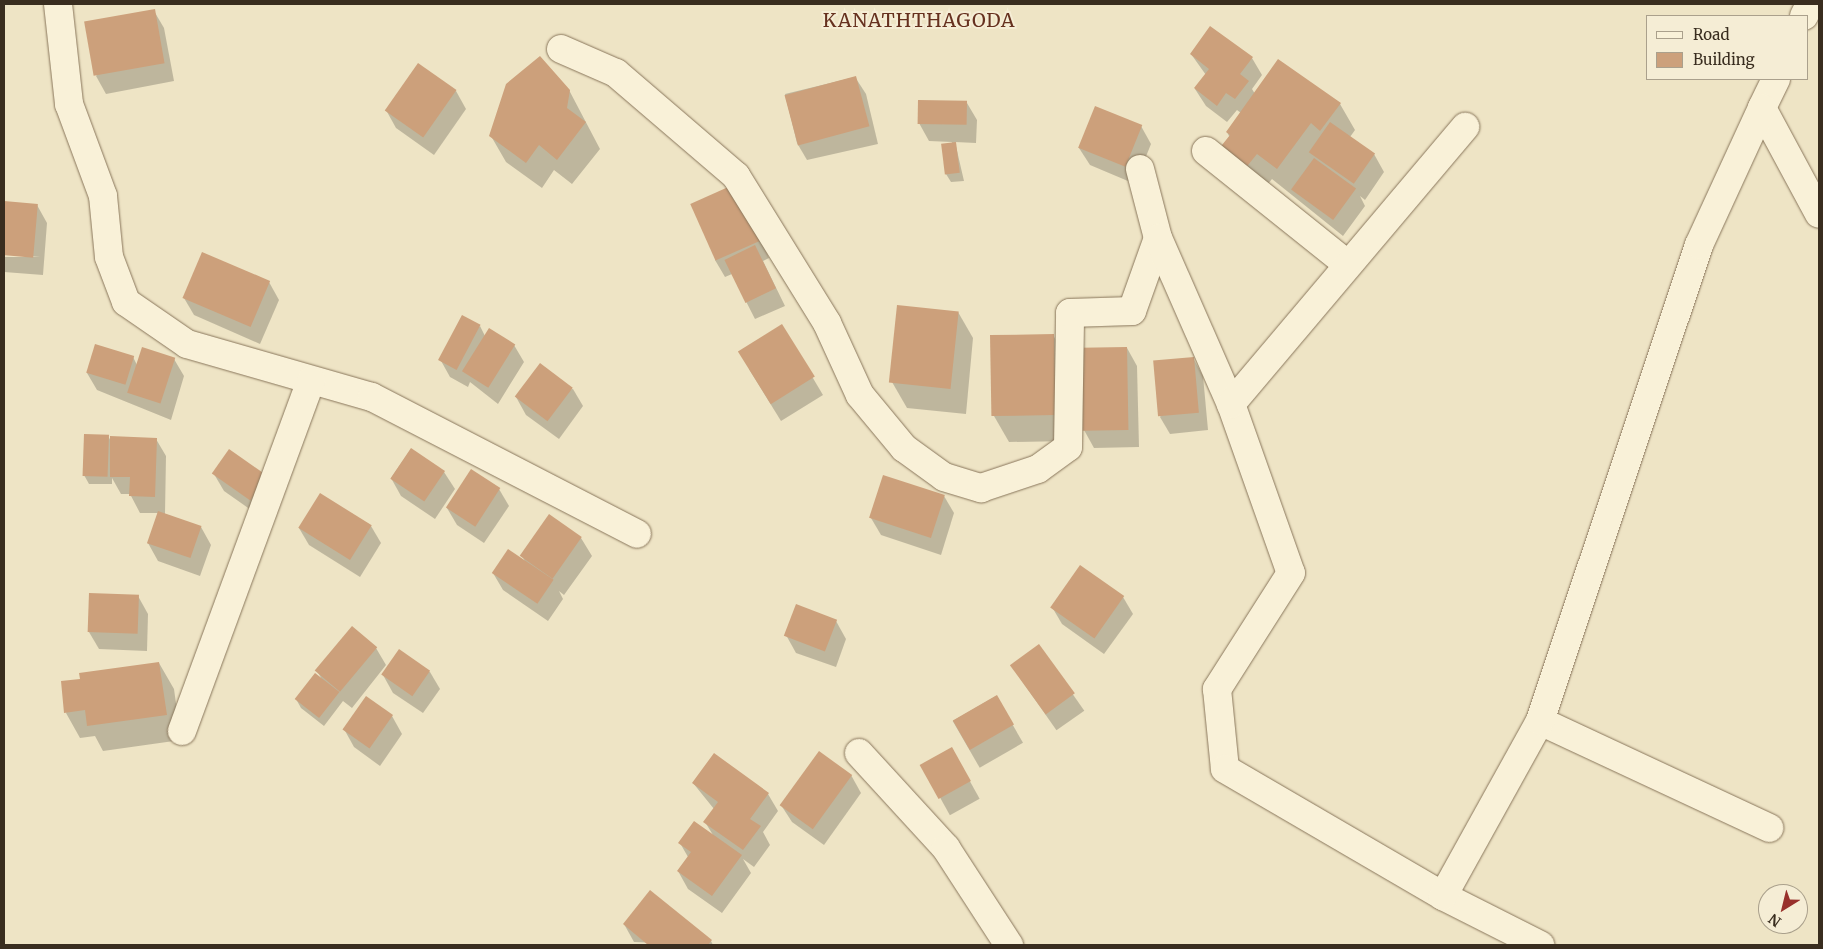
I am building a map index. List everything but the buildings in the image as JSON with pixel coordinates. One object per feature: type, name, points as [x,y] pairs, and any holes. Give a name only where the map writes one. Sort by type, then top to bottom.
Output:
[{"type":"street","points":[[58,4],[69,104],[104,196],[109,257],[126,302],[187,344],[372,397],[637,534]]},
{"type":"street","points":[[561,48],[616,73],[736,176],[827,323],[860,395],[904,448],[944,477],[981,488],[1038,469],[1068,447],[1070,313],[1132,311],[1158,238]]},
{"type":"street","points":[[1443,896],[1540,721],[1699,245],[1776,80]]},
{"type":"street","points":[[1762,108],[1819,214]]},
{"type":"street","points":[[1231,404],[1346,263],[1465,127]]},
{"type":"street","points":[[1206,152],[1346,263]]},
{"type":"street","points":[[1140,169],[1158,238],[1231,404],[1291,573],[1217,690],[1225,769],[1443,896],[1540,945]]},
{"type":"street","points":[[182,731],[311,381]]},
{"type":"street","points":[[1540,721],[1769,828]]},
{"type":"street","points":[[859,754],[946,848],[1009,945]]},
{"type":"district","name":"KANATHTHAGODA","points":[[919,21]]}]
